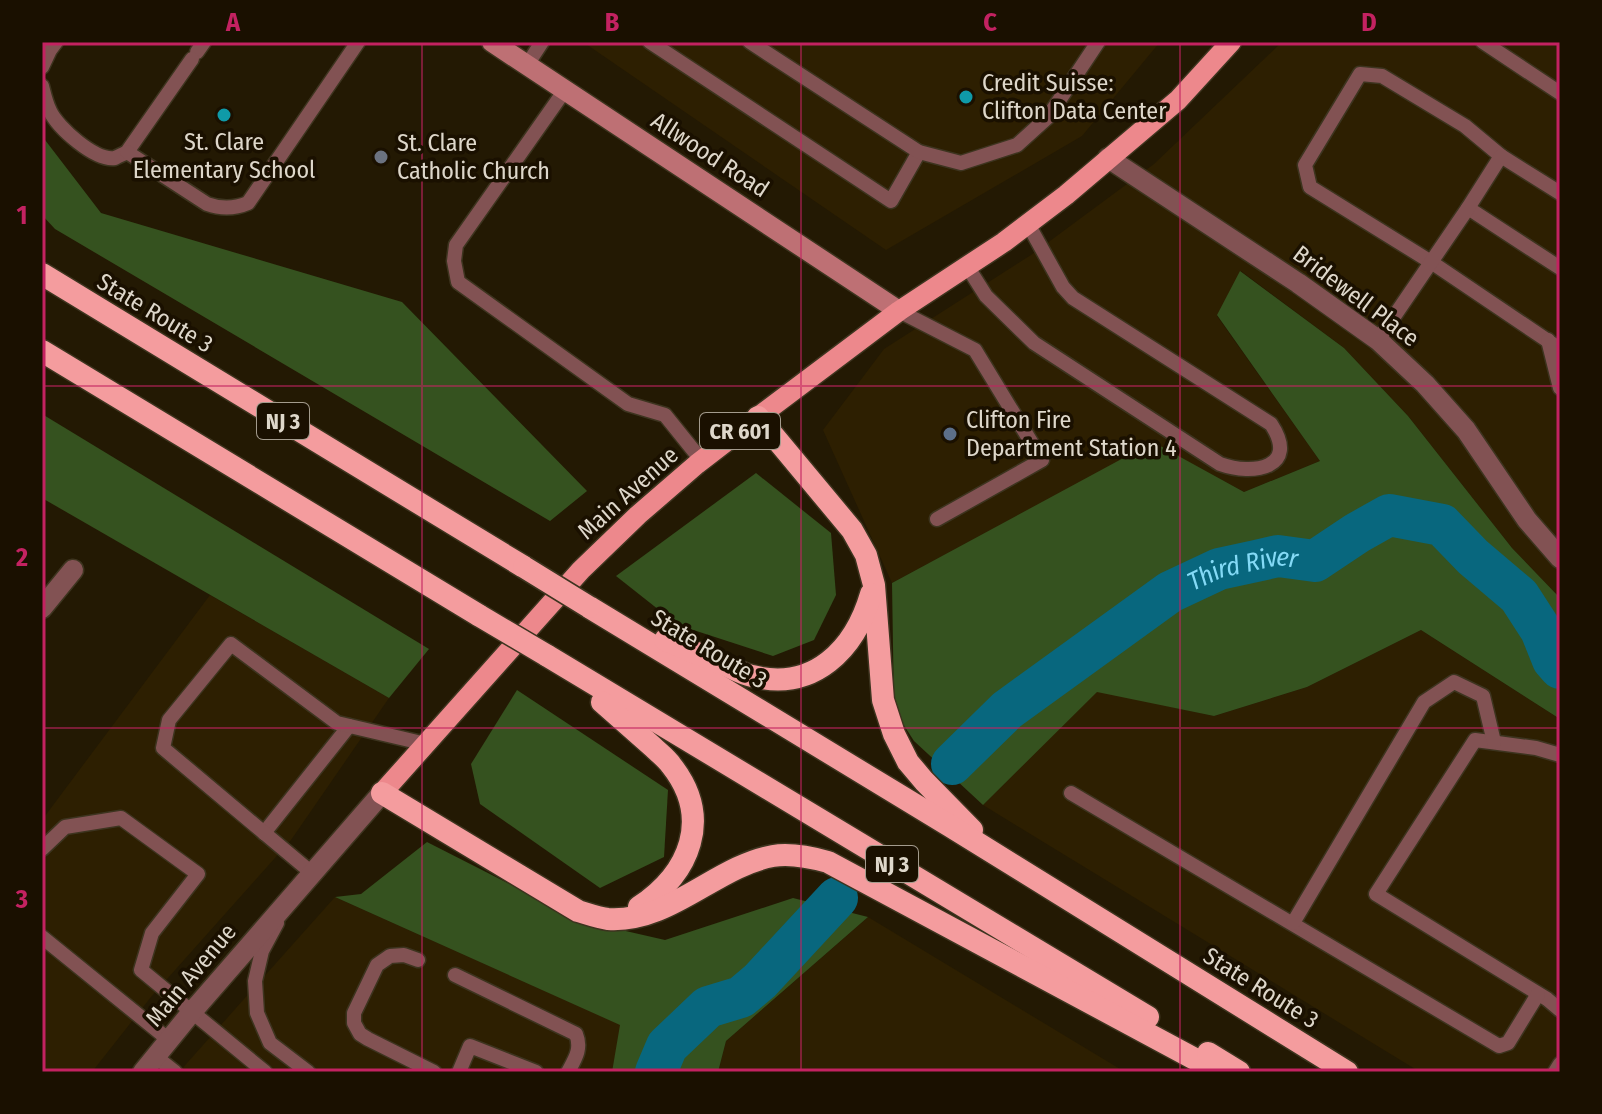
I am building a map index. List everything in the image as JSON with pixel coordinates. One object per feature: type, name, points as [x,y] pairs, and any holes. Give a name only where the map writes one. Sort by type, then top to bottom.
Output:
[{"type":"highway","name":"State Route 3","points":[[42,274],[1347,1072]]},
{"type":"highway","name":"NJ 3","points":[[42,351],[1239,1072]]},
{"type":"highway","points":[[758,417],[852,530],[866,555],[874,585],[883,700],[894,734],[908,762],[1000,857]]},
{"type":"highway","points":[[589,607],[751,676],[781,680],[811,673],[837,656],[855,633],[874,585]]},
{"type":"highway","points":[[546,655],[631,726],[671,765],[687,792],[693,818],[691,843],[679,869],[658,894],[635,910],[608,919]]},
{"type":"highway","points":[[382,793],[578,911],[608,919],[644,915],[685,898],[751,862],[776,855],[804,856],[828,862],[1219,1072]]},
{"type":"main road","name":"Allwood Road","points":[[492,42],[899,311]]},
{"type":"main road","name":"Main Avenue","points":[[382,793],[581,570],[638,515],[758,417],[899,311],[1066,195],[1178,100],[1231,42]]},
{"type":"street","name":"Bridewell Place","points":[[1108,158],[1298,283],[1378,340],[1425,384],[1466,430],[1527,520],[1560,558]]},
{"type":"street","points":[[42,608],[73,570]]},
{"type":"street","name":"Main Avenue","points":[[149,1064],[382,793]]},
{"type":"lane","points":[[42,67],[56,42]]},
{"type":"lane","points":[[127,152],[207,204],[237,208],[248,203],[358,42]]},
{"type":"lane","points":[[527,65],[542,42]]},
{"type":"lane","points":[[650,42],[891,201],[919,152]]},
{"type":"lane","points":[[750,42],[919,152],[961,163],[1017,145],[1048,117],[1098,42]]},
{"type":"lane","points":[[1483,42],[1560,93]]},
{"type":"lane","points":[[42,86],[50,111],[61,127],[92,153],[116,158],[127,152],[198,51]]},
{"type":"lane","points":[[1560,193],[1501,156],[1465,126],[1382,76],[1360,74],[1305,165],[1310,187],[1556,344],[1560,388]]},
{"type":"lane","points":[[565,90],[456,245],[454,261],[458,282],[628,404],[665,415],[702,461]]},
{"type":"lane","points":[[1378,340],[1501,156]]},
{"type":"lane","points":[[1468,208],[1560,268]]},
{"type":"lane","points":[[967,266],[986,296],[1034,343],[1220,464],[1247,470],[1272,464],[1281,448],[1280,438],[1271,424],[1073,298],[1063,287],[1028,224]]},
{"type":"lane","points":[[899,311],[975,350],[1042,460],[937,519]]},
{"type":"lane","points":[[312,873],[163,748],[169,720],[231,644],[337,723],[426,744]]},
{"type":"lane","points":[[1293,923],[1424,702],[1454,682],[1483,696],[1494,742]]},
{"type":"lane","points":[[264,833],[349,726]]},
{"type":"lane","points":[[1560,755],[1536,748],[1475,740],[1376,894],[1560,1010]]},
{"type":"lane","points":[[1071,793],[1499,1046],[1508,1043],[1517,1031],[1538,994]]},
{"type":"lane","points":[[42,849],[65,827],[121,818],[198,874],[152,933],[141,970],[265,1072]]},
{"type":"lane","points":[[291,898],[262,951],[255,981],[257,1013],[270,1043],[308,1072]]},
{"type":"lane","points":[[42,937],[169,1040]]},
{"type":"lane","points":[[418,960],[404,955],[390,956],[377,965],[354,1013],[354,1023],[360,1034],[368,1039],[434,1072]]},
{"type":"lane","points":[[455,975],[576,1034],[580,1043],[568,1072]]},
{"type":"lane","points":[[459,1072],[470,1046],[536,1072]]},
{"type":"lane","points":[[149,1064],[175,1072]]},
{"type":"lane","points":[[1555,1072],[1560,1064]]},
{"type":"shaded area","points":[[583,42],[1160,42],[1082,136],[886,250]]},
{"type":"shaded area","points":[[1282,42],[1560,42],[1560,598],[1512,548],[1408,416],[1344,348],[1241,271],[1217,316],[1320,461],[1244,492],[1153,443],[892,583],[823,430],[884,349],[1031,255],[1154,164]]},
{"type":"shaded area","points":[[210,595],[389,698],[291,840],[151,997],[92,1072],[42,1072],[42,820]]},
{"type":"shaded area","points":[[1421,630],[1560,719],[1560,1072],[1420,1072],[983,805],[1097,691],[1214,716],[1307,687]]},
{"type":"shaded area","points":[[335,897],[621,1025],[612,1072],[179,1072]]},
{"type":"shaded area","points":[[868,917],[1125,1072],[718,1072],[726,1041]]},
{"type":"green space","points":[[42,136],[101,213],[402,302],[587,491],[550,521],[55,229],[42,215]]},
{"type":"green space","points":[[1240,271],[1344,348],[1408,416],[1512,548],[1560,598],[1560,719],[1421,630],[1307,687],[1214,716],[1097,692],[983,805],[914,741],[894,710],[892,583],[1153,442],[1244,492],[1320,461],[1217,315]]},
{"type":"green space","points":[[42,414],[429,649],[389,698],[42,498]]},
{"type":"green space","points":[[756,473],[831,533],[836,595],[814,640],[773,656],[678,625],[616,576]]},
{"type":"green space","points":[[517,690],[668,790],[664,857],[600,888],[480,804],[471,764]]},
{"type":"green space","points":[[427,842],[582,921],[665,940],[793,898],[868,917],[726,1041],[718,1072],[612,1072],[620,1025],[335,897],[361,894]]},
{"type":"waterway","name":"Third River","points":[[952,764],[1007,710],[1170,592],[1219,569],[1278,556],[1315,561],[1389,515],[1442,525],[1473,557],[1519,596],[1560,668]]},
{"type":"waterway","name":"Third River","points":[[656,1072],[667,1046],[708,1007],[741,997],[760,981],[837,898]]},
{"type":"place","name":"Credit Suisse: Clifton Data Center","points":[[966,97]]},
{"type":"place","name":"St. Clare Elementary School","points":[[224,115]]},
{"type":"place","name":"St. Clare Catholic Church","points":[[381,157]]},
{"type":"place","name":"Clifton Fire Department Station 4","points":[[950,434]]}]
